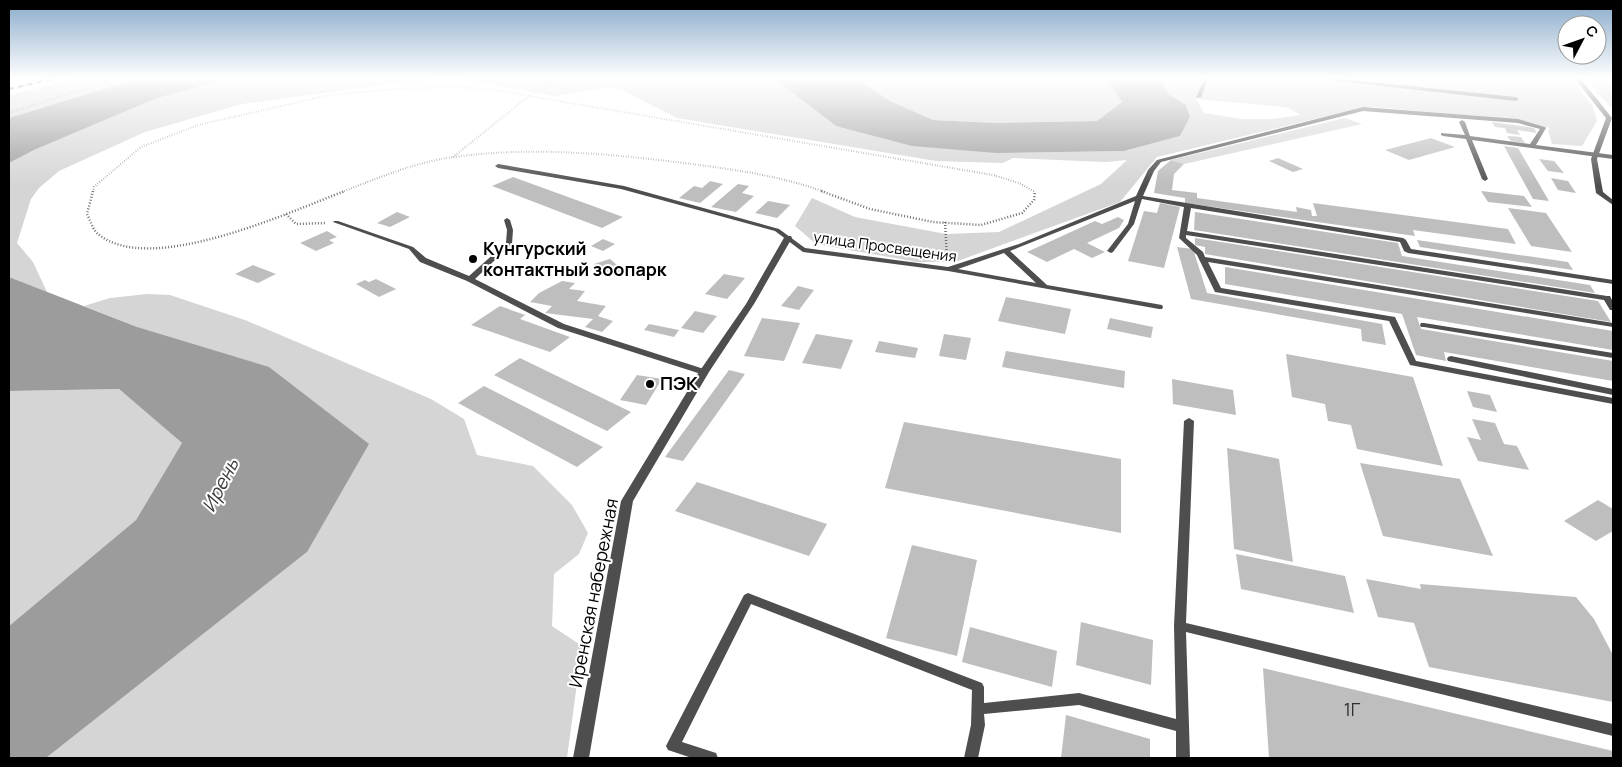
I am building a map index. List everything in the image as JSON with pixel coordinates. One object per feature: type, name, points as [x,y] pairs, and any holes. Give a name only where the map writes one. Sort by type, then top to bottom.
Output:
[{"type":"street","points":[[1611,118],[1594,159],[1600,192],[1613,203]]},
{"type":"street","name":"Иренская набережная","points":[[581,758],[627,501],[704,372],[750,304],[788,238]]},
{"type":"lane","points":[[1111,250],[1131,224],[1139,197],[1151,170],[1159,161],[1344,115]]},
{"type":"lane","points":[[1431,115],[1518,121],[1543,128],[1532,146]]},
{"type":"lane","points":[[1462,122],[1470,138],[1484,179]]},
{"type":"lane","points":[[1443,134],[1613,157]]},
{"type":"lane","name":"улица Просвещения","points":[[498,166],[622,187],[778,230],[803,250],[948,269],[1159,306]]},
{"type":"lane","points":[[948,269],[1005,250],[1139,197],[1403,240],[1408,251],[1613,282]]},
{"type":"lane","points":[[1188,206],[1182,238],[1202,259],[1218,290],[1392,319],[1413,363],[1613,401]]},
{"type":"lane","points":[[470,279],[509,244],[510,230],[507,220]]},
{"type":"lane","points":[[336,222],[411,248],[423,260],[470,279],[561,326],[704,372]]},
{"type":"lane","points":[[1183,232],[1607,298]]},
{"type":"lane","points":[[1005,250],[1045,287]]},
{"type":"lane","points":[[1202,259],[1613,326]]},
{"type":"lane","points":[[1595,279],[1613,308]]},
{"type":"lane","points":[[1424,325],[1613,356]]},
{"type":"lane","points":[[1451,359],[1612,392]]},
{"type":"lane","points":[[1505,369],[1513,382]]},
{"type":"lane","points":[[1183,758],[1180,626],[1189,421]]},
{"type":"lane","points":[[711,758],[673,746],[748,598],[978,687],[978,725],[971,758]]},
{"type":"lane","points":[[1180,626],[1613,730]]},
{"type":"lane","points":[[978,709],[1079,700],[1182,727]]},
{"type":"path","points":[[243,115],[198,125],[141,147],[116,166],[94,187],[87,214],[97,233],[118,245],[145,248],[178,246],[226,236],[400,170],[452,157],[521,151],[622,155],[765,174],[806,185],[870,209],[945,222],[981,225],[1022,213],[1034,200],[1035,191],[1019,183],[993,175],[639,115]]},
{"type":"path","points":[[452,157],[505,115]]},
{"type":"path","points":[[286,214],[296,224],[336,222]]},
{"type":"path","points":[[945,222],[948,269]]},
{"type":"shaded area","points":[[9,115],[19,115],[9,118]]},
{"type":"shaded area","points":[[117,115],[205,115],[145,132],[59,171],[39,188],[31,199],[17,243],[33,262],[47,292],[9,277],[9,163],[34,150]]},
{"type":"shaded area","points":[[671,115],[821,115],[836,126],[996,153],[1124,151],[1180,136],[1190,117],[1189,115],[1215,115],[1242,119],[1272,119],[1301,115],[1332,115],[1157,157],[1120,202],[955,262],[917,262],[816,244],[795,226],[812,198],[855,217],[946,234],[999,232],[1101,184],[1127,160],[1106,162],[1013,158],[1003,163],[936,161],[677,118]]},
{"type":"shaded area","points":[[921,115],[1105,115],[1097,121],[997,123],[933,120]]},
{"type":"shaded area","points":[[1463,115],[1595,115],[1597,121],[1582,146],[1552,144],[1548,130],[1550,128],[1521,120]]},
{"type":"shaded area","points":[[1345,118],[1362,124],[1184,164],[1171,160]]},
{"type":"shaded area","points":[[147,294],[170,295],[245,320],[431,399],[464,419],[477,455],[533,466],[572,505],[588,533],[579,554],[554,574],[552,626],[582,646],[567,758],[46,758],[307,552],[137,327],[84,306],[110,298]]},
{"type":"shaded area","points":[[119,389],[182,443],[136,520],[9,626],[9,391]]},
{"type":"water","points":[[19,115],[117,115],[34,150],[9,163],[9,118]]},
{"type":"water","points":[[821,115],[921,115],[933,120],[997,123],[1097,121],[1105,115],[1189,115],[1190,117],[1180,136],[1124,151],[996,153],[912,146],[836,126]]},
{"type":"water","name":"Ирень","points":[[9,277],[137,327],[269,367],[369,444],[307,552],[46,758],[9,758],[9,626],[136,520],[182,443],[119,389],[9,391]]},
{"type":"building","points":[[1492,122],[1534,128],[1537,133],[1517,130],[1520,135],[1507,133],[1505,128],[1495,127]]},
{"type":"building","points":[[1507,136],[1521,137],[1525,143],[1511,141]]},
{"type":"building","points":[[1431,138],[1455,147],[1409,160],[1385,150]]},
{"type":"building","points":[[1504,146],[1518,148],[1549,201],[1533,199]]},
{"type":"building","points":[[1278,158],[1303,169],[1293,172],[1269,161]]},
{"type":"building","points":[[1539,159],[1554,161],[1564,173],[1548,171]]},
{"type":"building","points":[[1171,160],[1184,164],[1174,174],[1172,190],[1197,193],[1197,198],[1297,212],[1296,207],[1311,210],[1312,216],[1317,216],[1313,203],[1508,229],[1516,244],[1413,230],[1415,236],[1185,203],[1185,198],[1154,193],[1158,171]]},
{"type":"building","points":[[513,177],[623,217],[602,228],[492,186]]},
{"type":"building","points":[[1551,178],[1568,181],[1576,193],[1558,190]]},
{"type":"building","points":[[710,181],[723,184],[700,203],[679,198],[694,186],[702,188]]},
{"type":"building","points":[[738,184],[749,186],[742,193],[754,196],[736,212],[711,207]]},
{"type":"building","points":[[1481,191],[1524,196],[1532,207],[1488,202]]},
{"type":"building","points":[[768,201],[790,205],[777,218],[755,213]]},
{"type":"building","points":[[1160,203],[1180,207],[1164,268],[1128,261],[1144,211],[1157,213]]},
{"type":"building","points":[[1508,208],[1546,213],[1572,252],[1531,246]]},
{"type":"building","points":[[397,212],[410,217],[390,227],[377,223]]},
{"type":"building","points":[[1195,212],[1398,243],[1402,256],[1590,285],[1595,293],[1194,230]]},
{"type":"building","points":[[1118,217],[1124,220],[1119,228],[1087,243],[1105,252],[1092,258],[1074,249],[1047,262],[1027,252],[1095,221],[1102,224]]},
{"type":"building","points":[[327,231],[337,237],[329,240],[334,243],[316,251],[300,243]]},
{"type":"building","points":[[1195,238],[1598,301],[1611,322],[1205,254],[1205,247],[1195,245]]},
{"type":"building","points":[[603,239],[615,244],[603,251],[591,246]]},
{"type":"building","points":[[1417,240],[1568,262],[1573,270],[1420,247]]},
{"type":"building","points":[[1177,247],[1193,249],[1207,293],[1382,324],[1386,345],[1362,341],[1361,329],[1191,299]]},
{"type":"building","points":[[610,259],[624,271],[607,276],[594,264]]},
{"type":"building","points":[[253,265],[276,274],[258,283],[235,274]]},
{"type":"building","points":[[1225,267],[1613,331],[1613,350],[1417,317],[1421,329],[1613,361],[1613,381],[1444,352],[1446,361],[1416,355],[1402,314],[1225,284]]},
{"type":"building","points":[[724,274],[745,278],[727,299],[705,294]]},
{"type":"building","points":[[376,279],[396,289],[379,297],[356,284],[365,280],[369,282]]},
{"type":"building","points":[[562,281],[575,283],[569,289],[585,291],[577,301],[606,306],[598,316],[613,321],[602,332],[585,327],[593,319],[545,313],[552,306],[530,302],[539,293]]},
{"type":"building","points":[[798,286],[814,290],[799,310],[781,306]]},
{"type":"building","points":[[1006,297],[1071,309],[1065,334],[998,321]]},
{"type":"building","points":[[500,306],[525,315],[520,319],[570,337],[550,352],[471,325]]},
{"type":"building","points":[[695,311],[717,316],[703,333],[681,328]]},
{"type":"building","points":[[762,318],[800,323],[784,361],[744,356]]},
{"type":"building","points":[[1110,318],[1153,327],[1151,338],[1107,329]]},
{"type":"building","points":[[649,324],[679,330],[674,337],[644,330]]},
{"type":"building","points":[[816,334],[853,340],[841,369],[802,363]]},
{"type":"building","points":[[944,334],[971,338],[966,360],[939,356]]},
{"type":"building","points":[[879,341],[918,348],[915,358],[875,352]]},
{"type":"building","points":[[1006,351],[1125,371],[1124,388],[1002,367]]},
{"type":"building","points":[[1286,354],[1413,377],[1443,466],[1357,449],[1351,425],[1328,421],[1325,404],[1292,397]]},
{"type":"building","points":[[520,358],[631,412],[607,431],[494,375]]},
{"type":"building","points":[[729,370],[745,374],[683,461],[665,457]]},
{"type":"building","points":[[637,375],[662,379],[646,405],[620,400]]},
{"type":"building","points":[[1172,379],[1233,390],[1236,415],[1173,404]]},
{"type":"building","points":[[484,386],[603,447],[577,467],[458,403]]},
{"type":"building","points":[[1467,391],[1490,395],[1497,412],[1473,407]]},
{"type":"building","points":[[1472,419],[1495,423],[1504,444],[1517,446],[1529,470],[1478,461],[1467,437],[1481,440]]},
{"type":"building","points":[[904,422],[1121,459],[1121,533],[885,488]]},
{"type":"building","points":[[1227,448],[1279,459],[1293,562],[1234,549]]},
{"type":"building","points":[[1360,463],[1460,479],[1493,556],[1383,536]]},
{"type":"building","points":[[697,482],[827,524],[809,556],[675,511]]},
{"type":"building","points":[[1598,500],[1613,509],[1613,531],[1596,541],[1564,521]]},
{"type":"building","points":[[912,545],[977,560],[957,656],[886,638]]},
{"type":"building","points":[[1236,554],[1345,576],[1354,613],[1241,589]]},
{"type":"building","points":[[1366,579],[1421,589],[1420,584],[1576,597],[1594,619],[1613,655],[1613,702],[1429,667],[1414,623],[1378,617]]},
{"type":"building","points":[[1081,622],[1153,640],[1151,685],[1076,665]]},
{"type":"building","points":[[970,627],[1057,651],[1052,687],[962,662]]},
{"type":"building","points":[[1263,668],[1613,751],[1613,758],[1269,758]]},
{"type":"building","points":[[1066,715],[1150,739],[1150,758],[1061,758]]},
{"type":"place","name":"Кунгурский контактный зоопарк","points":[[473,259]]},
{"type":"place","name":"ПЭК","points":[[650,384]]}]
